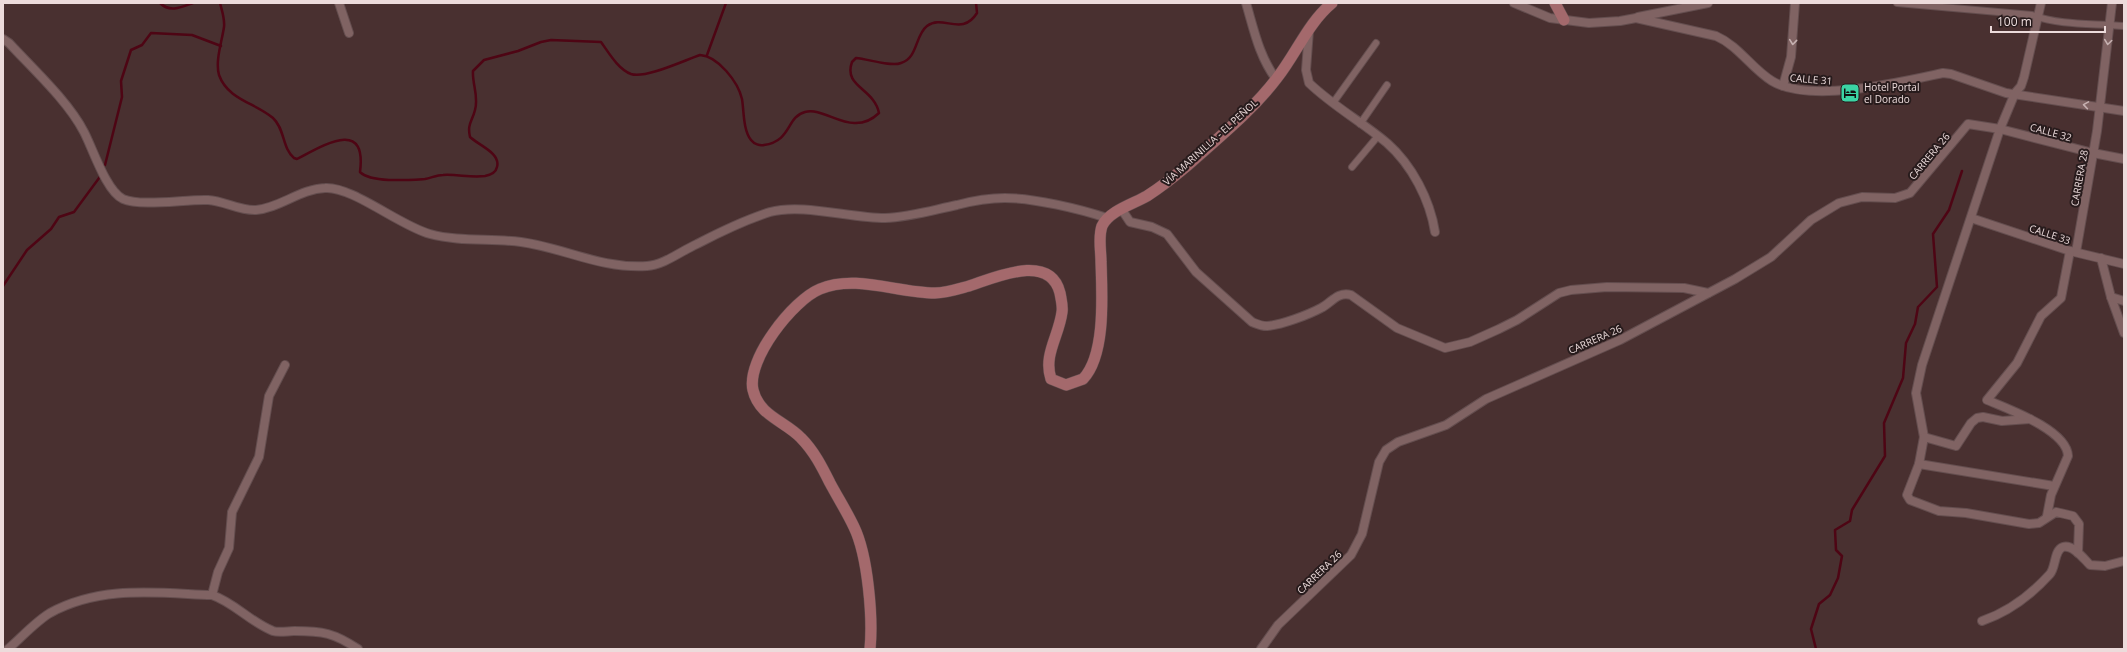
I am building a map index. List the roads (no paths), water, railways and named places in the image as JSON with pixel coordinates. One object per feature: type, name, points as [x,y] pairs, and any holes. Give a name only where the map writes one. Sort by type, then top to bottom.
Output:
[{"type":"main road","name":"VÍA MARINILLA - EL PEÑOL","points":[[1107,218],[1168,181],[1242,115],[1276,79],[1309,29],[1332,3]]},
{"type":"main road","points":[[1555,3],[1564,20]]},
{"type":"main road","points":[[870,649],[871,615],[863,558],[855,528],[811,450],[798,434],[769,416],[759,405],[753,391],[752,380],[755,366],[773,336],[790,313],[805,297],[835,284],[854,283],[935,293],[964,288],[1007,274],[1021,271],[1034,271],[1046,274],[1053,279],[1058,288],[1062,301],[1062,313],[1052,345],[1048,368],[1051,379],[1066,385],[1075,383],[1087,374],[1094,361],[1098,343],[1102,294],[1100,241],[1102,227],[1107,218]]},
{"type":"street","points":[[339,3],[349,32]]},
{"type":"street","points":[[1246,3],[1259,50],[1266,65],[1276,79]]},
{"type":"street","name":"CALLE 31","points":[[1514,3],[1550,18],[1607,22],[1636,18],[1708,34],[1728,42],[1758,70],[1783,86],[1803,90],[1844,91],[1951,74],[2006,92],[2124,111]]},
{"type":"street","points":[[1636,18],[1708,3]]},
{"type":"street","points":[[1783,86],[1791,57],[1795,3]]},
{"type":"street","points":[[1897,3],[1976,9],[2088,25],[2110,24],[2124,26]]},
{"type":"street","points":[[2041,3],[2024,78],[2021,86],[2015,93],[2000,129],[1922,365],[1916,393],[1924,437],[1919,464],[1907,496],[1910,500],[1930,508],[2036,525],[2047,516],[2056,512],[2076,519],[2079,524],[2078,553]]},
{"type":"street","name":"CARRERA 28","points":[[2031,419],[1987,400],[2017,363],[2041,316],[2061,298],[2073,252],[2093,153],[2112,3]]},
{"type":"street","points":[[1309,29],[1307,78],[1311,85],[1392,148],[1420,186],[1432,213],[1435,232]]},
{"type":"street","points":[[3,39],[9,43],[72,113],[82,129],[111,189],[126,200],[148,203],[208,200],[219,201],[241,209],[255,210],[274,206],[296,195],[326,188],[350,194],[406,225],[430,234],[444,237],[524,242],[601,263],[648,266],[660,263],[700,242],[772,211],[800,210],[868,217],[893,217],[907,216],[958,204],[1006,198],[1087,211],[1107,218]]},
{"type":"street","points":[[1333,103],[1376,43]]},
{"type":"street","points":[[1360,124],[1386,85]]},
{"type":"street","name":"CARRERA 26","points":[[1261,649],[1278,625],[1350,556],[1362,534],[1379,462],[1386,450],[1398,442],[1446,425],[1498,393],[1620,340],[1735,279],[1771,257],[1810,220],[1839,203],[1862,197],[1887,199],[1910,193],[1968,124],[1973,124]]},
{"type":"street","name":"CALLE 32","points":[[1973,124],[2000,129],[2093,153],[2124,159]]},
{"type":"street","points":[[1352,167],[1378,136]]},
{"type":"street","points":[[1122,210],[1130,222],[1152,227],[1167,234],[1196,272],[1252,322],[1259,325],[1267,326],[1313,311],[1340,295],[1346,294],[1397,328],[1440,347],[1451,348],[1499,329],[1517,320],[1559,293],[1571,290],[1607,287],[1663,287],[1684,288],[1708,293]]},
{"type":"street","name":"CALLE 33","points":[[1971,218],[2073,252],[2124,264]]},
{"type":"street","points":[[2101,258],[2111,297],[2124,333]]},
{"type":"street","points":[[2111,297],[2124,301]]},
{"type":"street","points":[[212,595],[218,572],[228,548],[232,512],[259,458],[269,396],[285,365]]},
{"type":"street","points":[[1924,437],[1956,446],[1971,423],[1977,418],[1983,417],[2002,421],[2031,419],[2062,440],[2067,448],[2068,456],[2054,486],[2047,516]]},
{"type":"street","points":[[1919,464],[2054,486]]},
{"type":"street","points":[[1982,621],[1996,616],[2034,591],[2053,571],[2058,550],[2061,548],[2066,547],[2078,553],[2090,565],[2097,567],[2124,561]]},
{"type":"street","points":[[8,649],[49,614],[85,597],[123,592],[212,595],[224,599],[256,623],[275,632],[319,632],[336,635],[358,649]]},
{"type":"waterway","points":[[160,3],[168,8],[176,8],[193,3]]},
{"type":"waterway","points":[[220,3],[224,24],[218,57],[219,75],[223,83],[236,96],[266,113],[277,122],[287,149],[294,158],[297,159],[331,143],[341,140],[350,140],[357,145],[360,155],[360,172],[365,176],[373,178],[400,180],[425,179],[438,175],[487,176],[494,172],[497,167],[496,158],[492,153],[470,137],[469,133],[469,126],[476,105],[473,71],[484,60],[518,51],[541,42],[551,40],[601,42],[614,60],[626,72],[637,75],[655,72],[700,55],[707,56],[720,65],[732,78],[740,92],[742,99],[745,126],[748,136],[754,143],[762,145],[773,143],[780,139],[795,119],[805,112],[813,111],[822,113],[849,123],[859,123],[869,120],[879,113],[871,98],[855,83],[850,70],[852,62],[856,58],[891,64],[901,63],[911,56],[920,35],[927,26],[939,22],[959,24],[965,23],[971,20],[977,13],[976,3]]},
{"type":"waterway","points":[[707,55],[726,3]]},
{"type":"waterway","points":[[105,165],[122,97],[121,81],[131,50],[142,45],[151,33],[192,35],[221,46]]},
{"type":"waterway","points":[[1816,649],[1811,629],[1819,604],[1830,595],[1838,578],[1842,556],[1836,550],[1835,530],[1850,521],[1852,510],[1885,456],[1884,423],[1903,378],[1906,343],[1915,324],[1918,307],[1937,287],[1933,234],[1949,210],[1962,171]]},
{"type":"waterway","points":[[3,286],[27,250],[51,229],[59,217],[74,212],[102,174]]},
{"type":"place","name":"Hotel Portal el Dorado","points":[[1850,93]]}]
